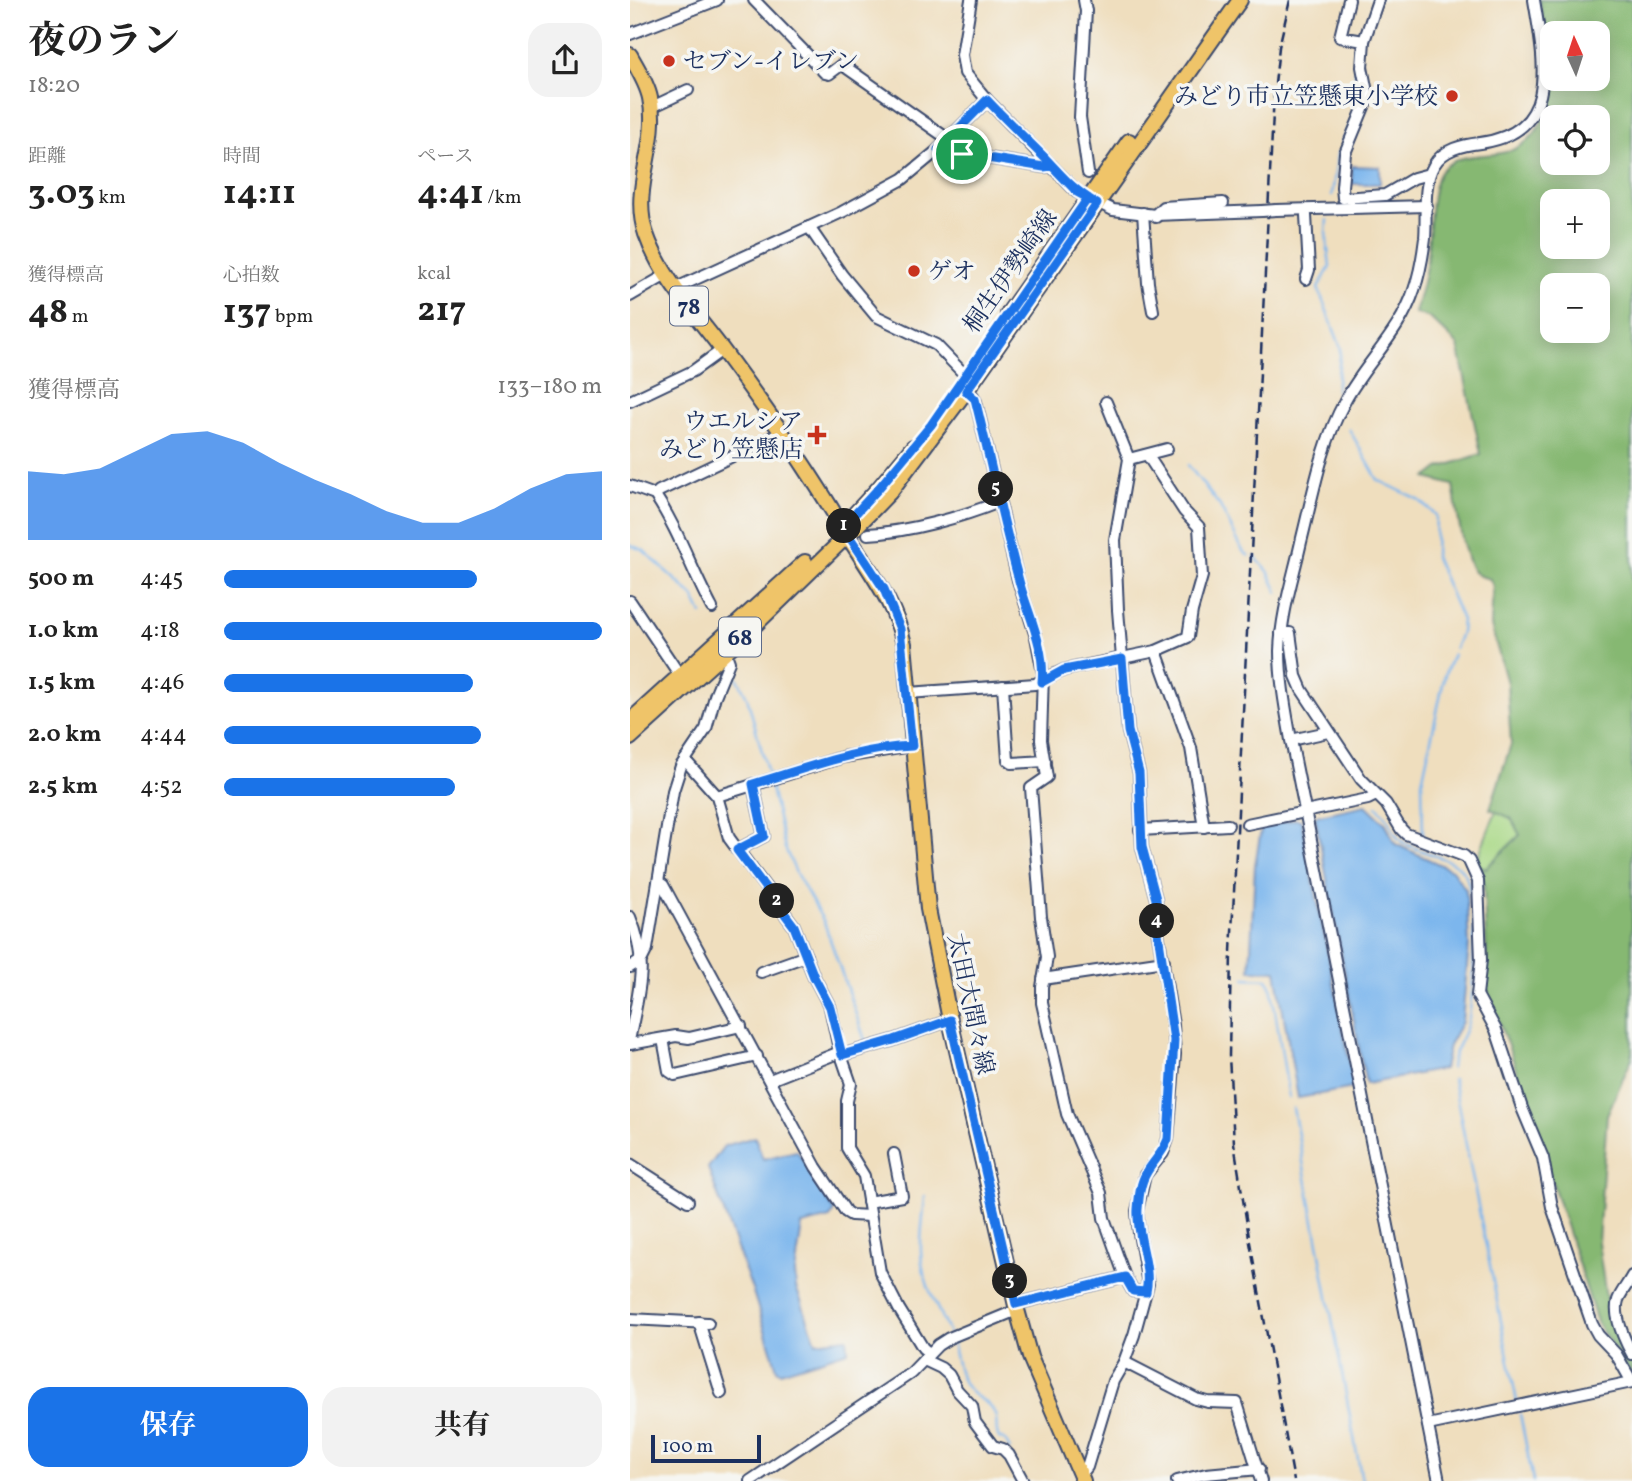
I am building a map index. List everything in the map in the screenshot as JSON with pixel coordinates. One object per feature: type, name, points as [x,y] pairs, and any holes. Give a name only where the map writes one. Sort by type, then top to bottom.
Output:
[{"type":"main road","name":"桐生伊勢崎線","points":[[630,721],[845,530],[859,524],[889,493],[966,391],[1229,0]]},
{"type":"main road","name":"桐生伊勢崎線","points":[[630,738],[725,651],[845,530],[966,376],[1240,0]]},
{"type":"main road","name":"太田大間々線","points":[[630,55],[649,92],[652,107],[651,130],[641,181],[640,205],[646,235],[666,275],[781,433],[884,589],[895,615],[904,644],[928,909],[950,1020],[1030,1357],[1082,1478]]},
{"type":"street","points":[[630,34],[717,0]]},
{"type":"street","points":[[754,0],[825,73],[829,74],[841,65],[844,66],[948,139]]},
{"type":"street","points":[[971,0],[962,66],[968,77],[1077,192],[1093,201],[1113,210],[1149,214],[1261,213],[1427,206]]},
{"type":"street","points":[[1084,0],[1086,10],[1080,117],[1088,173]]},
{"type":"street","points":[[1349,0],[1340,37],[1364,41]]},
{"type":"street","points":[[1378,0],[1364,41],[1362,67],[1369,93],[1345,153],[1343,198],[1385,195],[1414,178],[1429,174]]},
{"type":"street","points":[[1439,1481],[1291,740],[1280,671],[1282,633],[1320,467],[1332,427],[1348,396],[1389,341],[1410,302],[1423,254],[1429,174],[1447,152],[1461,146],[1512,135],[1533,116],[1539,98],[1542,73],[1534,0]]},
{"type":"street","points":[[652,107],[688,90]]},
{"type":"street","points":[[676,288],[809,227],[903,179],[938,150],[987,100]]},
{"type":"street","points":[[938,150],[1044,167],[1052,166]]},
{"type":"street","points":[[1149,214],[1163,207],[1223,203]]},
{"type":"street","points":[[1277,212],[1279,217],[1373,214],[1380,207]]},
{"type":"street","points":[[1149,214],[1148,283],[1153,311]]},
{"type":"street","points":[[1306,215],[1309,270],[1306,279]]},
{"type":"street","points":[[809,227],[842,275],[876,316],[936,345],[966,376]]},
{"type":"street","points":[[630,296],[666,275]]},
{"type":"street","points":[[630,401],[692,371],[722,350]]},
{"type":"street","points":[[966,391],[975,399],[1043,673],[1041,740],[1047,777],[1031,788],[1041,917],[1047,957],[1042,1003],[1067,1114],[1101,1194],[1104,1218],[1125,1277],[1133,1291],[1146,1292]]},
{"type":"street","points":[[1082,1478],[1113,1381],[1124,1362],[1149,1279],[1139,1233],[1139,1198],[1144,1175],[1163,1153],[1168,1139],[1175,1054],[1158,933],[1156,899],[1142,847],[1139,773],[1128,731],[1115,573],[1115,540],[1129,459],[1106,402]]},
{"type":"street","points":[[655,495],[781,433]]},
{"type":"street","points":[[1129,459],[1167,449]]},
{"type":"street","points":[[908,693],[1042,682],[1064,670],[1156,651],[1188,637],[1190,618],[1203,570],[1199,527],[1184,511],[1148,456]]},
{"type":"street","points":[[630,486],[655,495],[674,527],[712,608]]},
{"type":"street","points":[[868,534],[916,526],[980,510],[999,502]]},
{"type":"street","points":[[630,601],[680,674]]},
{"type":"street","points":[[1282,633],[1290,633],[1298,684],[1361,779],[1386,804],[1404,833],[1464,856],[1477,877],[1481,960],[1477,995],[1496,1030],[1522,1108],[1543,1158],[1552,1207],[1592,1324],[1598,1335],[1616,1354],[1632,1382],[1428,1425]]},
{"type":"street","points":[[630,967],[642,960],[648,949],[673,791],[685,760],[709,721],[715,696],[729,662],[725,651]]},
{"type":"street","points":[[1156,651],[1191,748],[1204,827]]},
{"type":"street","points":[[1003,686],[1008,760],[1012,764],[1045,761]]},
{"type":"street","points":[[1291,740],[1328,732]]},
{"type":"street","points":[[718,796],[843,757],[912,746]]},
{"type":"street","points":[[685,760],[718,796],[727,835],[788,915],[830,1007],[851,1084],[847,1101],[846,1148],[862,1171],[878,1265],[886,1286],[927,1357],[949,1375],[957,1390],[972,1406],[975,1422],[993,1446],[1007,1452],[1023,1481]]},
{"type":"street","points":[[737,850],[764,836],[753,784]]},
{"type":"street","points":[[1247,824],[1368,799],[1376,795]]},
{"type":"street","points":[[1140,830],[1228,825]]},
{"type":"street","points":[[658,882],[663,885],[816,1167],[844,1210],[851,1215],[870,1216]]},
{"type":"street","points":[[630,917],[642,960],[641,983],[630,1036]]},
{"type":"street","points":[[761,972],[806,956]]},
{"type":"street","points":[[1044,979],[1164,961]]},
{"type":"street","points":[[770,1080],[841,1053],[894,1040],[950,1020]]},
{"type":"street","points":[[630,1044],[676,1036],[689,1038],[741,1026]]},
{"type":"street","points":[[663,1038],[669,1071],[675,1075],[757,1056]]},
{"type":"street","points":[[868,1202],[902,1196],[894,1154]]},
{"type":"street","points":[[630,1164],[688,1201]]},
{"type":"street","points":[[1632,1276],[1617,1307],[1622,1332],[1632,1354]]},
{"type":"street","points":[[750,1481],[905,1377],[949,1338],[1016,1307],[1125,1277]]},
{"type":"street","points":[[630,1319],[703,1322],[721,1392]]},
{"type":"street","points":[[1124,1362],[1196,1399],[1237,1403],[1261,1481]]},
{"type":"street","points":[[1177,1481],[1206,1474],[1259,1469]]},
{"type":"green space","points":[[1539,0],[1632,0],[1632,1058],[1607,1115],[1598,1242],[1608,1311],[1632,1363],[1632,1375],[1598,1325],[1512,1057],[1497,1017],[1483,990],[1487,967],[1484,892],[1483,877],[1475,864],[1486,868],[1520,835],[1511,818],[1490,809],[1511,744],[1507,683],[1491,626],[1493,586],[1490,579],[1474,572],[1466,556],[1453,485],[1426,478],[1439,468],[1481,454],[1458,345],[1430,318],[1415,313],[1425,272],[1434,188],[1437,178],[1446,166],[1459,159],[1496,154],[1519,147],[1535,133],[1540,122],[1540,175],[1610,175],[1610,105],[1546,105],[1549,91],[1610,91],[1610,21],[1543,21]]},
{"type":"green space","points":[[1496,811],[1511,818],[1520,835],[1486,868],[1475,864]]},
{"type":"water","points":[[1352,166],[1380,167],[1380,184],[1352,184]]},
{"type":"water","points":[[1366,805],[1386,824],[1395,844],[1452,870],[1466,890],[1469,944],[1462,1022],[1449,1045],[1444,1069],[1366,1084],[1315,816]]},
{"type":"water","points":[[1301,820],[1354,1085],[1353,1088],[1298,1098],[1276,971],[1250,970],[1255,865],[1261,830],[1262,827]]},
{"type":"water","points":[[755,1137],[763,1159],[797,1151],[834,1211],[830,1218],[802,1225],[795,1273],[796,1287],[816,1342],[847,1338],[848,1351],[781,1372],[777,1369],[754,1295],[708,1168],[724,1146]]},
{"type":"waterway","points":[[1358,45],[1355,76],[1361,88],[1360,102]]},
{"type":"waterway","points":[[1343,141],[1354,118]]},
{"type":"waterway","points":[[1332,195],[1338,152]]},
{"type":"waterway","points":[[1327,220],[1330,267],[1318,288],[1341,348],[1336,391]]},
{"type":"waterway","points":[[1349,429],[1378,480],[1419,500],[1436,515],[1435,557],[1462,620],[1461,633],[1455,648]]},
{"type":"waterway","points":[[1188,465],[1220,506],[1243,551],[1249,556]]},
{"type":"waterway","points":[[630,545],[643,550],[693,596],[702,614]]},
{"type":"waterway","points":[[1255,557],[1268,571],[1278,592]]},
{"type":"waterway","points":[[1423,835],[1422,782],[1445,674],[1453,654]]},
{"type":"waterway","points":[[734,671],[747,697],[769,777]]},
{"type":"waterway","points":[[1352,756],[1368,779]]},
{"type":"waterway","points":[[770,784],[785,848],[824,922],[866,1043]]},
{"type":"waterway","points":[[1377,806],[1401,841],[1459,867],[1466,877],[1471,894],[1474,938],[1469,1018],[1451,1068]]},
{"type":"waterway","points":[[1245,978],[1267,979],[1271,985],[1289,1098]]},
{"type":"waterway","points":[[1453,1079],[1517,1402]]},
{"type":"waterway","points":[[1293,1108],[1362,1481]]},
{"type":"waterway","points":[[925,1196],[921,1237],[922,1262],[931,1293],[949,1334]]},
{"type":"waterway","points":[[952,1342],[962,1380],[972,1393],[991,1408],[999,1438],[1005,1440],[1010,1449]]},
{"type":"waterway","points":[[1520,1414],[1533,1481]]},
{"type":"railway","points":[[1290,0],[1279,47],[1274,93],[1231,952],[1229,1056],[1234,1143],[1294,1481]]},
{"type":"place","name":"セブン-イレブン","points":[[669,61]]},
{"type":"place","name":"みどり市立笠懸東小学校","points":[[1452,96]]},
{"type":"place","name":"ゲオ","points":[[914,271]]},
{"type":"place","name":"ウエルシア みどり笠懸店","points":[[817,435]]},
{"type":"route","points":[[962,154],[938,150],[987,100],[1052,166],[1065,181],[1077,192],[1088,198],[1097,204],[966,391],[975,399],[1018,580],[1036,637],[1043,673],[1042,682],[1064,670],[1122,659],[1128,731],[1139,773],[1142,847],[1156,899],[1158,933],[1175,1054],[1168,1139],[1163,1153],[1144,1175],[1140,1188],[1138,1219],[1149,1279],[1146,1292],[1130,1289],[1125,1277],[1016,1304],[950,1020],[842,1055],[830,1007],[814,977],[794,926],[737,850],[764,836],[753,784],[868,751],[912,746],[900,629],[884,589],[843,527],[931,425],[1088,198],[1077,192],[1052,166],[962,154]]}]
